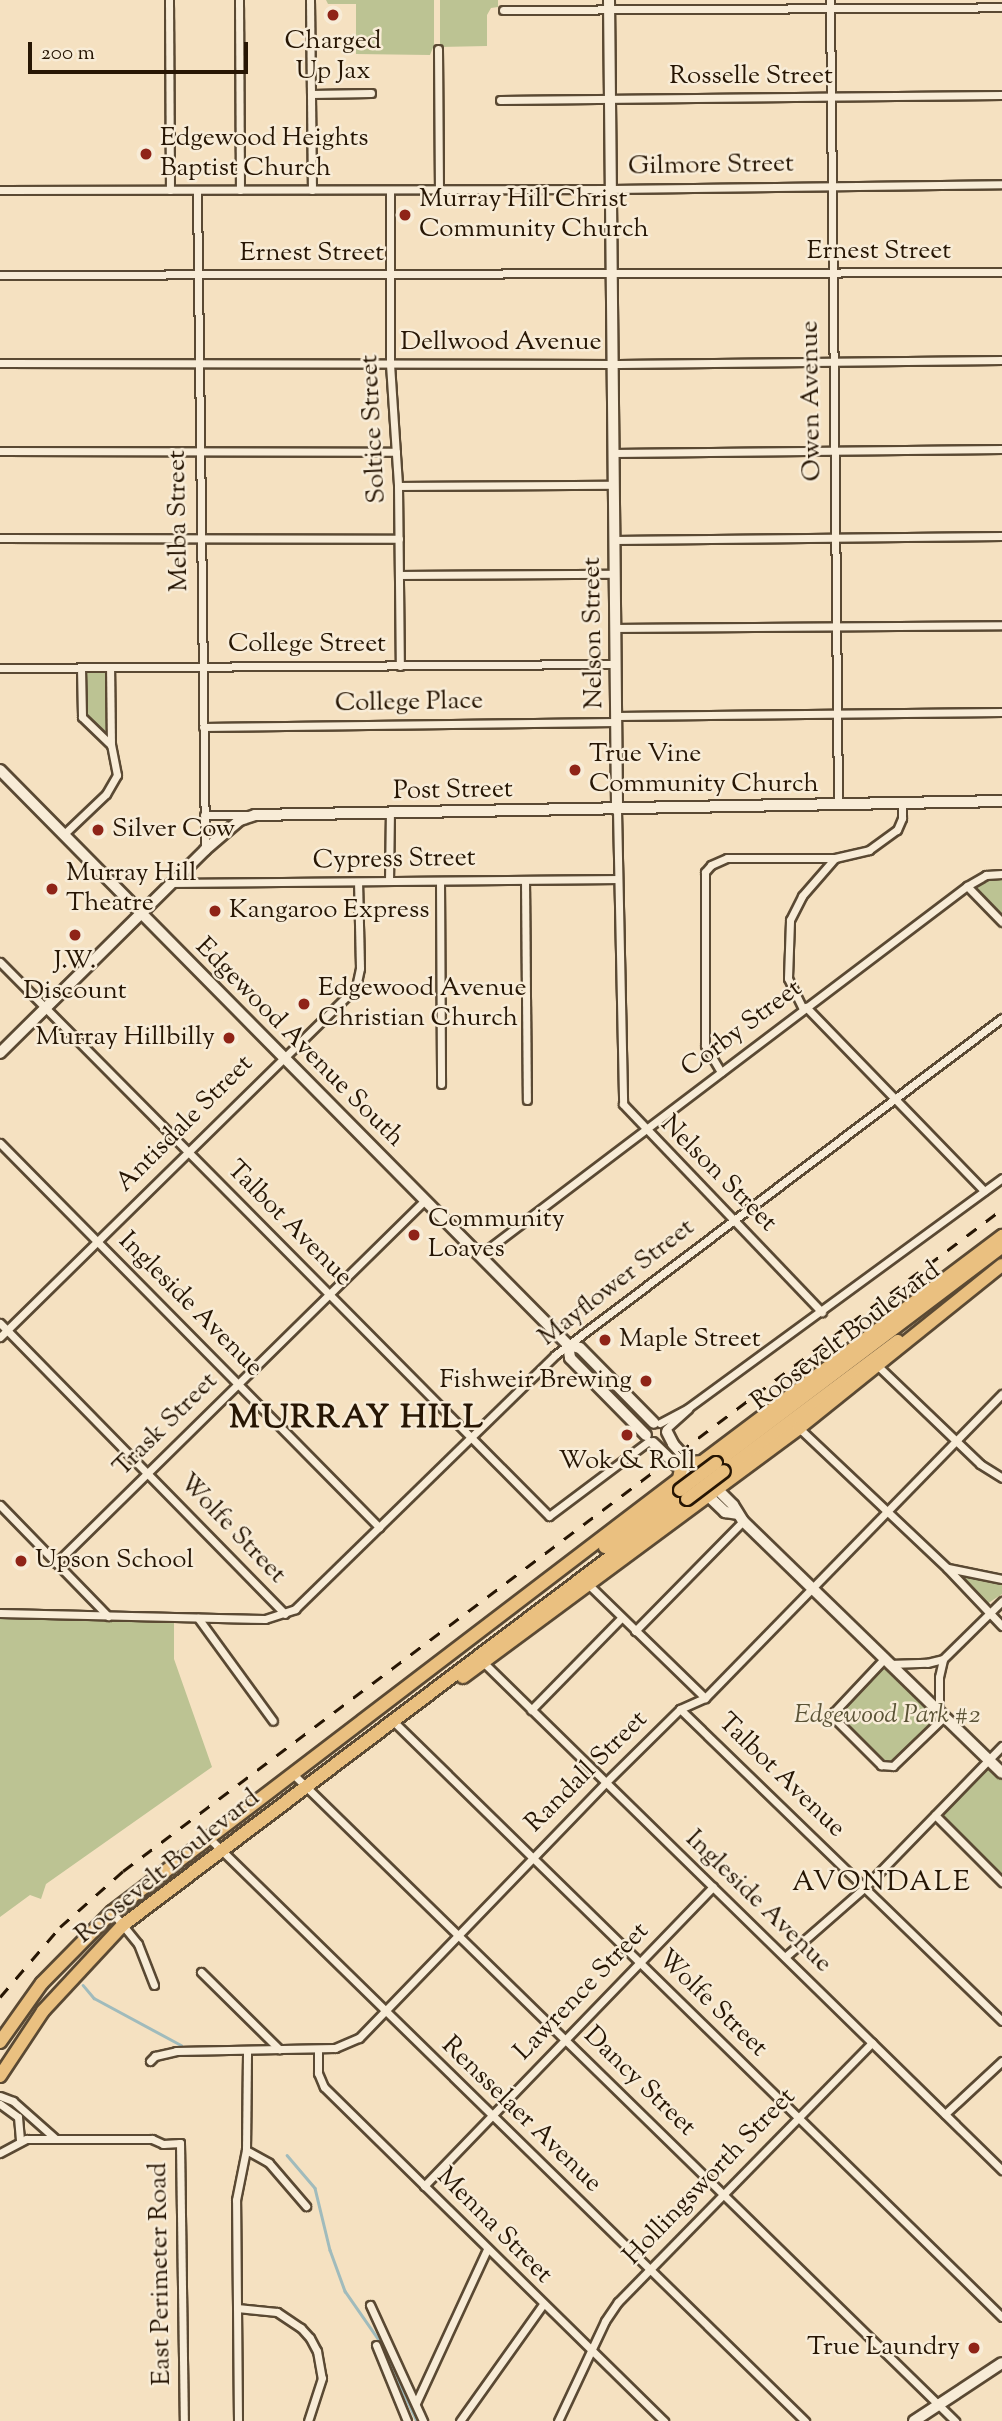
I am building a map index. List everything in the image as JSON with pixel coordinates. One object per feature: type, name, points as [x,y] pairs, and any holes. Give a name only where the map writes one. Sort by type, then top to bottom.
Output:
[{"type":"highway","points":[[381,1708],[679,1479],[686,1466],[702,1462],[1002,1236]]},
{"type":"highway","name":"Roosevelt Boulevard","points":[[720,1467],[1002,1247]]},
{"type":"highway","name":"Roosevelt Boulevard","points":[[977,1285],[999,1270]]},
{"type":"highway","points":[[381,1708],[977,1285]]},
{"type":"highway","points":[[393,1721],[484,1663],[713,1493],[879,1367],[977,1285]]},
{"type":"highway","points":[[393,1721],[683,1494]]},
{"type":"highway","name":"Roosevelt Boulevard","points":[[0,2042],[42,1983],[112,1912],[381,1708]]},
{"type":"highway","name":"Roosevelt Boulevard","points":[[0,2076],[43,2011],[123,1925],[393,1721]]},
{"type":"main road","name":"Nelson Street","points":[[609,5],[617,810]]},
{"type":"main road","name":"Edgewood Avenue South","points":[[0,771],[568,1345],[580,1348],[662,1427],[686,1466]]},
{"type":"main road","name":"Post Street","points":[[0,1053],[205,850],[240,820],[255,815],[617,810],[669,805],[1002,801]]},
{"type":"main road","name":"Edgewood Avenue South","points":[[568,1345],[570,1358],[649,1440],[686,1466],[713,1493],[726,1512],[740,1518],[942,1714]]},
{"type":"main road","points":[[649,1426],[662,1427],[663,1439],[649,1440],[649,1426]]},
{"type":"main road","points":[[942,1714],[1002,1773]]},
{"type":"main road","points":[[914,2421],[1002,2363]]},
{"type":"street","points":[[169,0],[170,191]]},
{"type":"street","points":[[239,0],[240,190]]},
{"type":"street","points":[[310,0],[312,190]]},
{"type":"street","points":[[503,10],[609,5],[830,4],[1002,7]]},
{"type":"street","name":"Owen Avenue","points":[[830,4],[838,803]]},
{"type":"street","points":[[438,49],[439,190]]},
{"type":"street","points":[[311,94],[371,93]]},
{"type":"street","name":"Rosselle Street","points":[[500,100],[1002,95]]},
{"type":"street","name":"Gilmore Street","points":[[0,190],[611,189],[1002,184]]},
{"type":"street","name":"Soltice Street","points":[[390,190],[390,364],[398,486],[400,666]]},
{"type":"street","name":"Melba Street","points":[[197,191],[205,850]]},
{"type":"street","name":"Ernest Street","points":[[0,275],[1002,272]]},
{"type":"street","name":"Dellwood Avenue","points":[[0,363],[611,364],[1002,360]]},
{"type":"street","points":[[613,453],[1002,449]]},
{"type":"street","points":[[0,451],[396,452]]},
{"type":"street","points":[[398,486],[613,485]]},
{"type":"street","points":[[614,540],[1002,536]]},
{"type":"street","points":[[0,538],[399,539]]},
{"type":"street","points":[[400,575],[614,573]]},
{"type":"street","points":[[614,628],[1002,625]]},
{"type":"street","name":"College Street","points":[[0,668],[615,664]]},
{"type":"street","points":[[81,668],[82,717],[111,745]]},
{"type":"street","points":[[64,834],[115,783],[118,768],[111,745],[110,668]]},
{"type":"street","points":[[616,719],[1002,712]]},
{"type":"street","name":"College Place","points":[[203,727],[616,719]]},
{"type":"street","points":[[721,1072],[705,1045],[705,872],[710,865],[727,858],[835,858],[869,849],[897,830],[902,818],[902,802]]},
{"type":"street","name":"Nelson Street","points":[[617,810],[621,1098],[644,1129],[822,1312]]},
{"type":"street","points":[[389,881],[390,813]]},
{"type":"street","points":[[204,815],[255,815]]},
{"type":"street","points":[[835,858],[802,896],[790,920],[788,978],[805,1008],[984,1191]]},
{"type":"street","name":"Corby Street","points":[[480,1255],[967,886],[986,875],[1002,874]]},
{"type":"street","name":"Cypress Street","points":[[172,883],[617,879]]},
{"type":"street","points":[[525,880],[527,1100]]},
{"type":"street","points":[[440,881],[441,1084]]},
{"type":"street","name":"Antisdale Street","points":[[0,1337],[356,987],[360,968],[358,882]]},
{"type":"street","points":[[967,886],[1002,922]]},
{"type":"street","name":"Talbot Avenue","points":[[0,962],[549,1516],[649,1440]]},
{"type":"street","name":"Mayflower Street","points":[[285,1614],[298,1608],[568,1345],[1002,1018]]},
{"type":"street","name":"Ingleside Avenue","points":[[0,1143],[380,1527]]},
{"type":"street","points":[[662,1427],[1002,1178]]},
{"type":"street","name":"Trask Street","points":[[56,1563],[425,1200]]},
{"type":"street","name":"Wolfe Street","points":[[0,1323],[285,1614]]},
{"type":"street","points":[[879,1367],[980,1464],[1002,1478]]},
{"type":"street","name":"Randall Street","points":[[150,2061],[155,2056],[176,2051],[317,2050],[346,2045],[359,2038],[605,1783],[680,1709],[705,1698],[1002,1394]]},
{"type":"street","points":[[799,1428],[947,1568],[1002,1626]]},
{"type":"street","points":[[0,1505],[108,1616]]},
{"type":"street","points":[[635,1631],[740,1518]]},
{"type":"street","points":[[947,1568],[1002,1579]]},
{"type":"street","name":"Talbot Avenue","points":[[589,1585],[705,1698]]},
{"type":"street","points":[[943,1659],[927,1663],[887,1662],[834,1712],[836,1720],[881,1765],[893,1766],[942,1714],[939,1677],[943,1659],[1002,1601]]},
{"type":"street","points":[[0,1613],[265,1619],[285,1614]]},
{"type":"street","points":[[198,1618],[273,1721]]},
{"type":"street","points":[[531,1710],[621,1618]]},
{"type":"street","name":"Ingleside Avenue","points":[[484,1663],[1002,2170]]},
{"type":"street","name":"Talbot Avenue","points":[[680,1709],[1002,2021]]},
{"type":"street","name":"Wolfe Street","points":[[393,1721],[1002,2317]]},
{"type":"street","points":[[785,1956],[864,1888],[1002,1746]]},
{"type":"street","name":"Dancy Street","points":[[293,1774],[955,2421]]},
{"type":"street","points":[[935,1815],[1002,1882]]},
{"type":"street","name":"Rensselaer Avenue","points":[[208,1837],[805,2421]]},
{"type":"street","name":"Lawrence Street","points":[[424,2186],[713,1887]]},
{"type":"street","points":[[112,1912],[138,1944],[154,1985]]},
{"type":"street","points":[[201,1972],[279,2049]]},
{"type":"street","name":"Hollingsworth Street","points":[[558,2421],[610,2312],[872,2043]]},
{"type":"street","points":[[238,2421],[236,2200],[246,2150],[247,2050]]},
{"type":"street","name":"Menna Street","points":[[317,2050],[318,2073],[324,2087],[664,2421]]},
{"type":"street","points":[[945,2114],[1002,2061]]},
{"type":"street","points":[[0,2096],[13,2101],[41,2129],[57,2139]]},
{"type":"street","points":[[0,2104],[18,2117],[20,2140],[0,2153]]},
{"type":"street","name":"East Perimeter Road","points":[[20,2140],[152,2139],[163,2144],[180,2143],[184,2421]]},
{"type":"street","points":[[246,2150],[269,2163],[306,2206]]},
{"type":"street","points":[[416,2403],[487,2249]]},
{"type":"street","points":[[460,2421],[543,2304]]},
{"type":"street","points":[[370,2305],[423,2421]]},
{"type":"street","points":[[237,2308],[277,2312],[295,2323],[310,2338],[317,2351],[322,2378],[308,2421]]},
{"type":"street","points":[[376,2346],[407,2421]]},
{"type":"green space","points":[[326,0],[434,0],[434,45],[430,55],[356,54],[356,4],[328,4]]},
{"type":"green space","points":[[440,0],[498,0],[498,7],[491,8],[487,15],[487,46],[440,47]]},
{"type":"green space","points":[[85,672],[107,672],[107,737],[85,717]]},
{"type":"green space","points":[[988,879],[1002,879],[1002,916],[975,888],[976,884]]},
{"type":"green space","points":[[956,1574],[1002,1583],[1002,1594],[987,1604]]},
{"type":"green space","points":[[0,1618],[174,1622],[174,1659],[212,1767],[46,1884],[41,1899],[30,1895],[0,1917]]},
{"type":"green space","name":"Edgewood Park #2","points":[[884,1664],[937,1717],[888,1767],[836,1714]]},
{"type":"green space","points":[[988,1766],[1002,1780],[1002,1876],[940,1815]]},
{"type":"waterway","points":[[83,1985],[94,1998],[181,2045]]},
{"type":"waterway","points":[[287,2155],[315,2188],[330,2250],[345,2291],[379,2340],[417,2421]]},
{"type":"railway","points":[[0,1997],[60,1927],[123,1871],[1002,1209]]},
{"type":"place","name":"Charged Up Jax","points":[[333,15]]},
{"type":"place","name":"Edgewood Heights Baptist Church","points":[[146,154]]},
{"type":"place","name":"Murray Hill Christ Community Church","points":[[405,215]]},
{"type":"place","name":"True Vine Community Church","points":[[575,770]]},
{"type":"place","name":"Silver Cow","points":[[98,830]]},
{"type":"place","name":"Murray Hill Theatre","points":[[52,889]]},
{"type":"place","name":"Kangaroo Express","points":[[215,911]]},
{"type":"place","name":"J.W. Discount","points":[[75,935]]},
{"type":"place","name":"Edgewood Avenue Christian Church","points":[[304,1004]]},
{"type":"place","name":"Murray Hillbilly","points":[[229,1038]]},
{"type":"place","name":"Community Loaves","points":[[414,1235]]},
{"type":"place","name":"Maple Street","points":[[605,1340]]},
{"type":"place","name":"Fishweir Brewing","points":[[646,1381]]},
{"type":"place","name":"Wok & Roll","points":[[627,1435]]},
{"type":"place","name":"Upson School","points":[[21,1561]]},
{"type":"place","name":"True Laundry","points":[[974,2348]]},
{"type":"district","name":"MURRAY HILL","points":[[357,1420]]},
{"type":"district","name":"AVONDALE","points":[[882,1883]]}]
